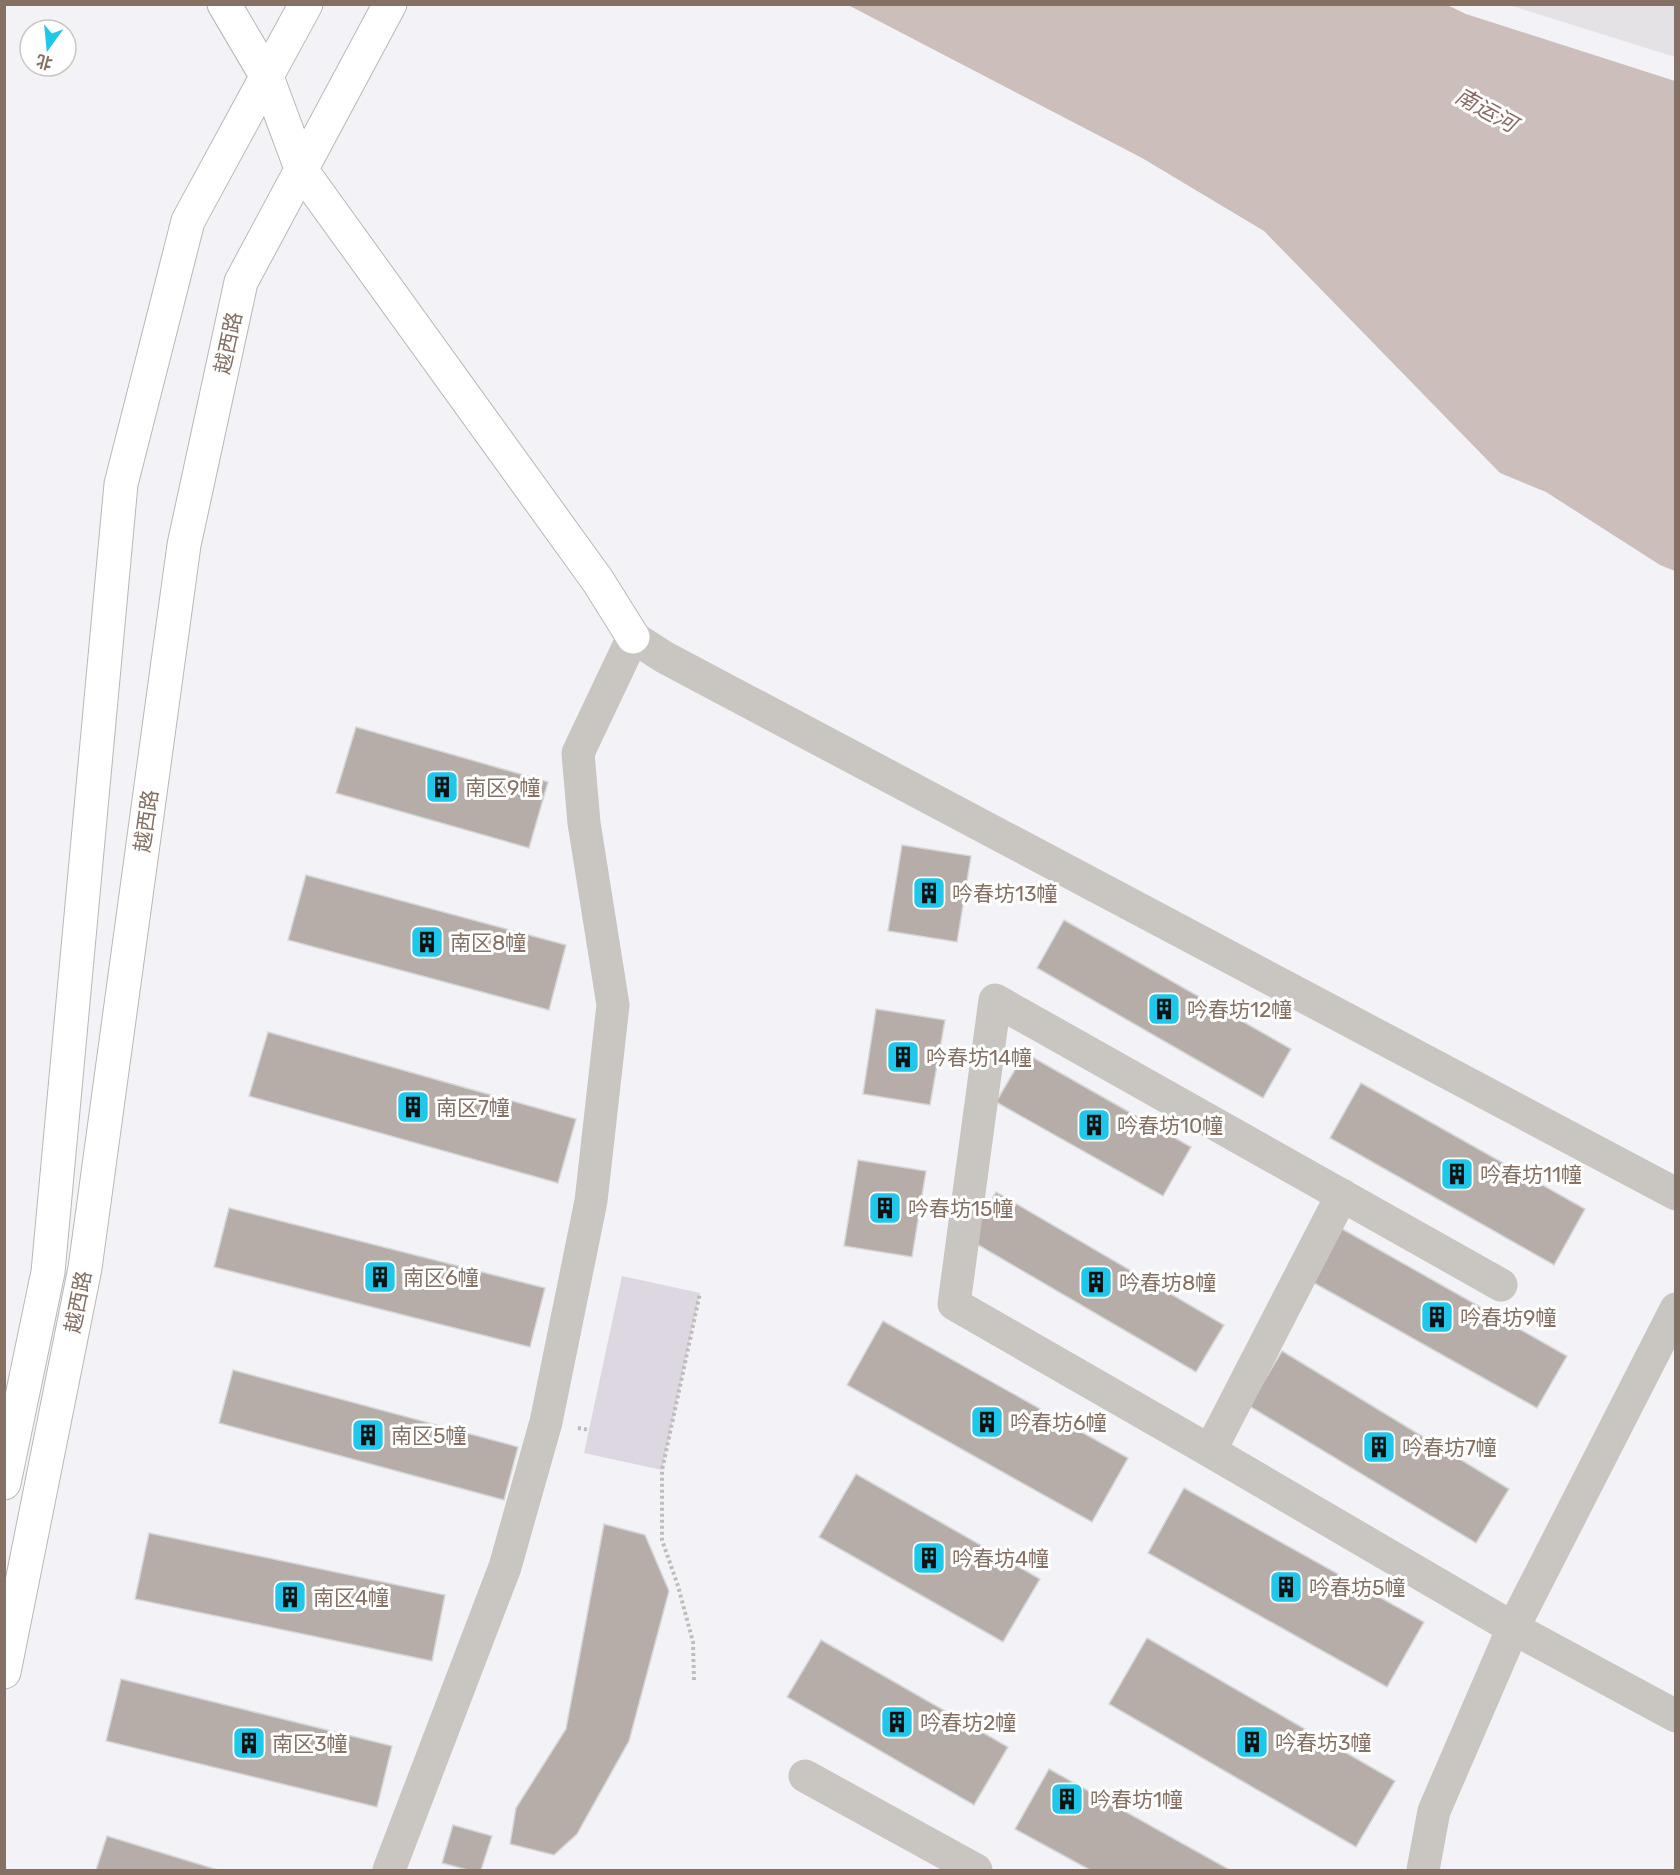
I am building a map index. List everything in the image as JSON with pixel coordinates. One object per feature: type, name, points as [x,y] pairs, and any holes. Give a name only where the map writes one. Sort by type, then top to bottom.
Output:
[{"type":"main road","points":[[224,4],[267,77],[302,171],[598,581],[633,637]]},
{"type":"main road","name":"越西路","points":[[4,1483],[48,1272],[121,484],[188,221],[306,4]]},
{"type":"main road","name":"越西路","points":[[4,1672],[10,1612],[85,1268],[184,545],[241,282],[390,4]]},
{"type":"street","points":[[396,1869],[505,1568],[546,1422],[591,1201],[613,1005],[584,823],[578,753],[633,637],[664,657],[1676,1194]]},
{"type":"street","points":[[1501,1285],[995,1000],[954,1304],[1513,1628],[1676,1716]]},
{"type":"street","points":[[1210,1451],[1342,1195]]},
{"type":"street","points":[[1423,1870],[1434,1811],[1513,1628],[1676,1308]]},
{"type":"street","points":[[805,1776],[976,1870]]},
{"type":"path","points":[[694,1680],[693,1642],[678,1586],[662,1540],[662,1470],[700,1293]]},
{"type":"shaded area","points":[[1509,5],[1675,5],[1675,57]]},
{"type":"shaded area","points":[[622,1276],[700,1293],[662,1470],[584,1453]]},
{"type":"water","name":"南运河","points":[[848,5],[1447,5],[1466,14],[1675,81],[1675,571],[1660,565],[1546,492],[1500,473],[1264,231],[1142,158]]},
{"type":"building","name":"南区9幢","points":[[356,727],[548,782],[529,848],[336,793]]},
{"type":"building","name":"吟春坊13幢","points":[[902,845],[971,856],[957,942],[888,931]]},
{"type":"building","name":"南区8幢","points":[[306,875],[566,945],[549,1010],[288,940]]},
{"type":"building","name":"吟春坊12幢","points":[[1064,920],[1291,1049],[1263,1098],[1037,968]]},
{"type":"building","name":"吟春坊14幢","points":[[876,1009],[945,1020],[930,1105],[863,1094]]},
{"type":"building","name":"南区7幢","points":[[268,1032],[576,1119],[558,1183],[249,1096]]},
{"type":"building","name":"吟春坊10幢","points":[[1025,1053],[1191,1147],[1163,1196],[996,1102]]},
{"type":"building","name":"吟春坊11幢","points":[[1361,1083],[1585,1209],[1554,1265],[1330,1138]]},
{"type":"building","name":"吟春坊15幢","points":[[858,1160],[926,1171],[912,1257],[844,1246]]},
{"type":"building","name":"吟春坊8幢","points":[[996,1192],[1224,1325],[1196,1372],[968,1239]]},
{"type":"building","name":"南区6幢","points":[[229,1208],[545,1288],[530,1347],[214,1267]]},
{"type":"building","name":"吟春坊9幢","points":[[1337,1226],[1567,1356],[1537,1408],[1307,1279]]},
{"type":"building","name":"吟春坊6幢","points":[[883,1321],[1128,1458],[1092,1522],[847,1385]]},
{"type":"building","name":"吟春坊7幢","points":[[1282,1351],[1509,1489],[1476,1543],[1249,1406]]},
{"type":"building","name":"南区5幢","points":[[233,1370],[518,1447],[504,1500],[219,1423]]},
{"type":"building","name":"吟春坊4幢","points":[[856,1474],[1040,1579],[1003,1642],[819,1537]]},
{"type":"building","name":"吟春坊5幢","points":[[1184,1488],[1424,1622],[1387,1687],[1148,1553]]},
{"type":"building","points":[[604,1524],[645,1535],[669,1591],[629,1741],[577,1834],[554,1855],[510,1844],[516,1808],[566,1729]]},
{"type":"building","name":"南区4幢","points":[[149,1533],[445,1595],[432,1661],[135,1599]]},
{"type":"building","name":"吟春坊3幢","points":[[1147,1638],[1395,1781],[1356,1847],[1109,1704]]},
{"type":"building","name":"吟春坊2幢","points":[[821,1640],[1008,1747],[974,1805],[787,1697]]},
{"type":"building","name":"南区3幢","points":[[121,1679],[392,1746],[377,1807],[106,1741]]},
{"type":"building","name":"吟春坊1幢","points":[[1049,1769],[1230,1870],[1090,1870],[1015,1829]]},
{"type":"building","points":[[453,1825],[492,1836],[481,1870],[468,1870],[442,1863]]},
{"type":"building","points":[[107,1836],[218,1870],[96,1870]]},
{"type":"place","name":"南区9幢","points":[[442,787]]},
{"type":"place","name":"吟春坊13幢","points":[[929,893]]},
{"type":"place","name":"南区8幢","points":[[427,942]]},
{"type":"place","name":"吟春坊12幢","points":[[1164,1009]]},
{"type":"place","name":"吟春坊14幢","points":[[903,1057]]},
{"type":"place","name":"南区7幢","points":[[413,1107]]},
{"type":"place","name":"吟春坊10幢","points":[[1094,1125]]},
{"type":"place","name":"吟春坊11幢","points":[[1457,1174]]},
{"type":"place","name":"吟春坊15幢","points":[[885,1208]]},
{"type":"place","name":"南区6幢","points":[[380,1277]]},
{"type":"place","name":"吟春坊8幢","points":[[1096,1282]]},
{"type":"place","name":"吟春坊9幢","points":[[1437,1317]]},
{"type":"place","name":"吟春坊6幢","points":[[987,1422]]},
{"type":"place","name":"南区5幢","points":[[368,1435]]},
{"type":"place","name":"吟春坊7幢","points":[[1379,1447]]},
{"type":"place","name":"吟春坊4幢","points":[[929,1558]]},
{"type":"place","name":"吟春坊5幢","points":[[1286,1587]]},
{"type":"place","name":"南区4幢","points":[[290,1597]]},
{"type":"place","name":"吟春坊2幢","points":[[897,1722]]},
{"type":"place","name":"吟春坊3幢","points":[[1252,1742]]},
{"type":"place","name":"南区3幢","points":[[249,1743]]},
{"type":"place","name":"吟春坊1幢","points":[[1067,1799]]}]
